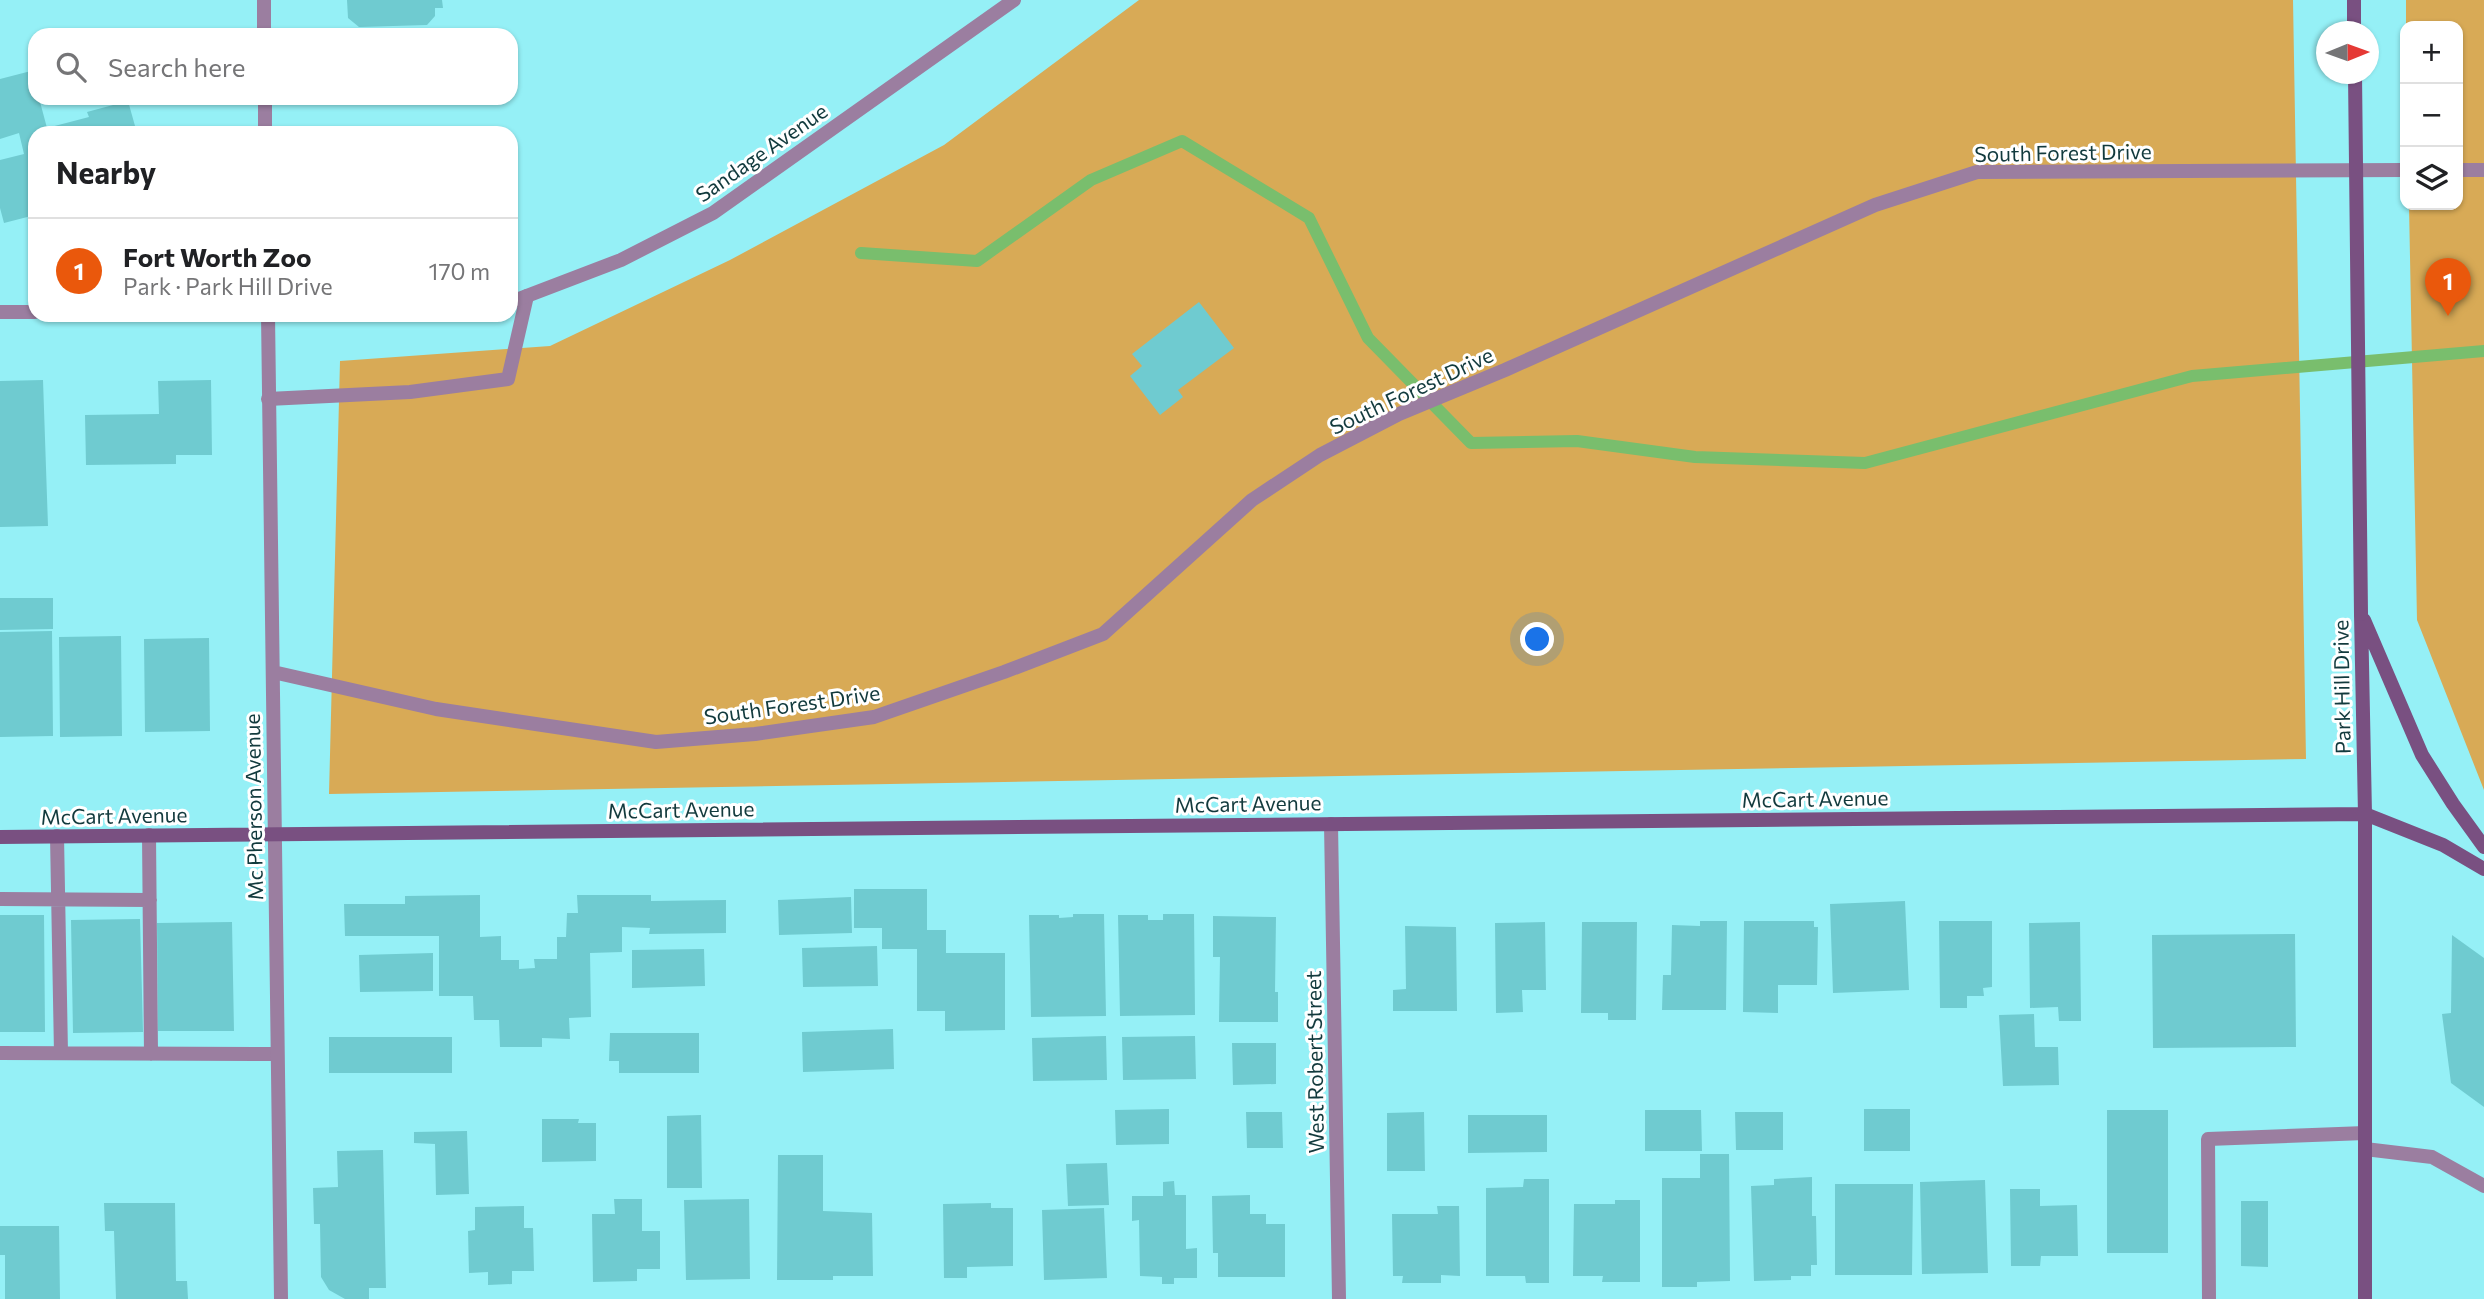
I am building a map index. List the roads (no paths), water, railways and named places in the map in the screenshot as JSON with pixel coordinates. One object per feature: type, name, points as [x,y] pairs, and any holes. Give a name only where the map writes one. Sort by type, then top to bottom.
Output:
[{"type":"street","points":[[264,0],[264,28]]},
{"type":"street","name":"Sandage Avenue","points":[[518,299],[621,260],[713,213],[1014,0]]},
{"type":"street","points":[[2354,0],[2354,21]]},
{"type":"street","name":"Park Hill Drive","points":[[2355,84],[2365,814],[2365,1299]]},
{"type":"street","points":[[265,105],[265,126]]},
{"type":"street","name":"South Forest Drive","points":[[273,671],[436,709],[656,742],[755,734],[874,717],[1004,673],[1102,634],[1252,500],[1320,455],[1405,412],[1875,205],[1977,172],[2400,170]]},
{"type":"street","points":[[2463,170],[2484,170]]},
{"type":"street","points":[[268,399],[410,392],[508,379],[527,296]]},
{"type":"street","points":[[0,312],[28,312]]},
{"type":"street","name":"Mc Pherson Avenue","points":[[268,322],[281,1299]]},
{"type":"street","points":[[2361,614],[2422,755],[2484,847]]},
{"type":"street","name":"McCart Avenue","points":[[0,837],[2365,814],[2443,845],[2484,869]]},
{"type":"street","name":"West Robert Street","points":[[1331,824],[1339,1299]]},
{"type":"street","points":[[149,835],[151,1054]]},
{"type":"street","points":[[57,836],[61,1054]]},
{"type":"street","points":[[0,900],[150,900]]},
{"type":"street","points":[[0,1053],[277,1054]]},
{"type":"street","points":[[2209,1299],[2208,1139],[2365,1133]]},
{"type":"street","points":[[2365,1149],[2432,1157],[2484,1186]]},
{"type":"waterway","points":[[861,253],[977,261],[1091,180],[1182,141],[1309,218],[1368,338],[1471,443],[1577,441],[1695,457],[1865,463],[2192,376],[2484,351]]},
{"type":"place","name":"Fort Worth Zoo","points":[[2448,316]]}]
